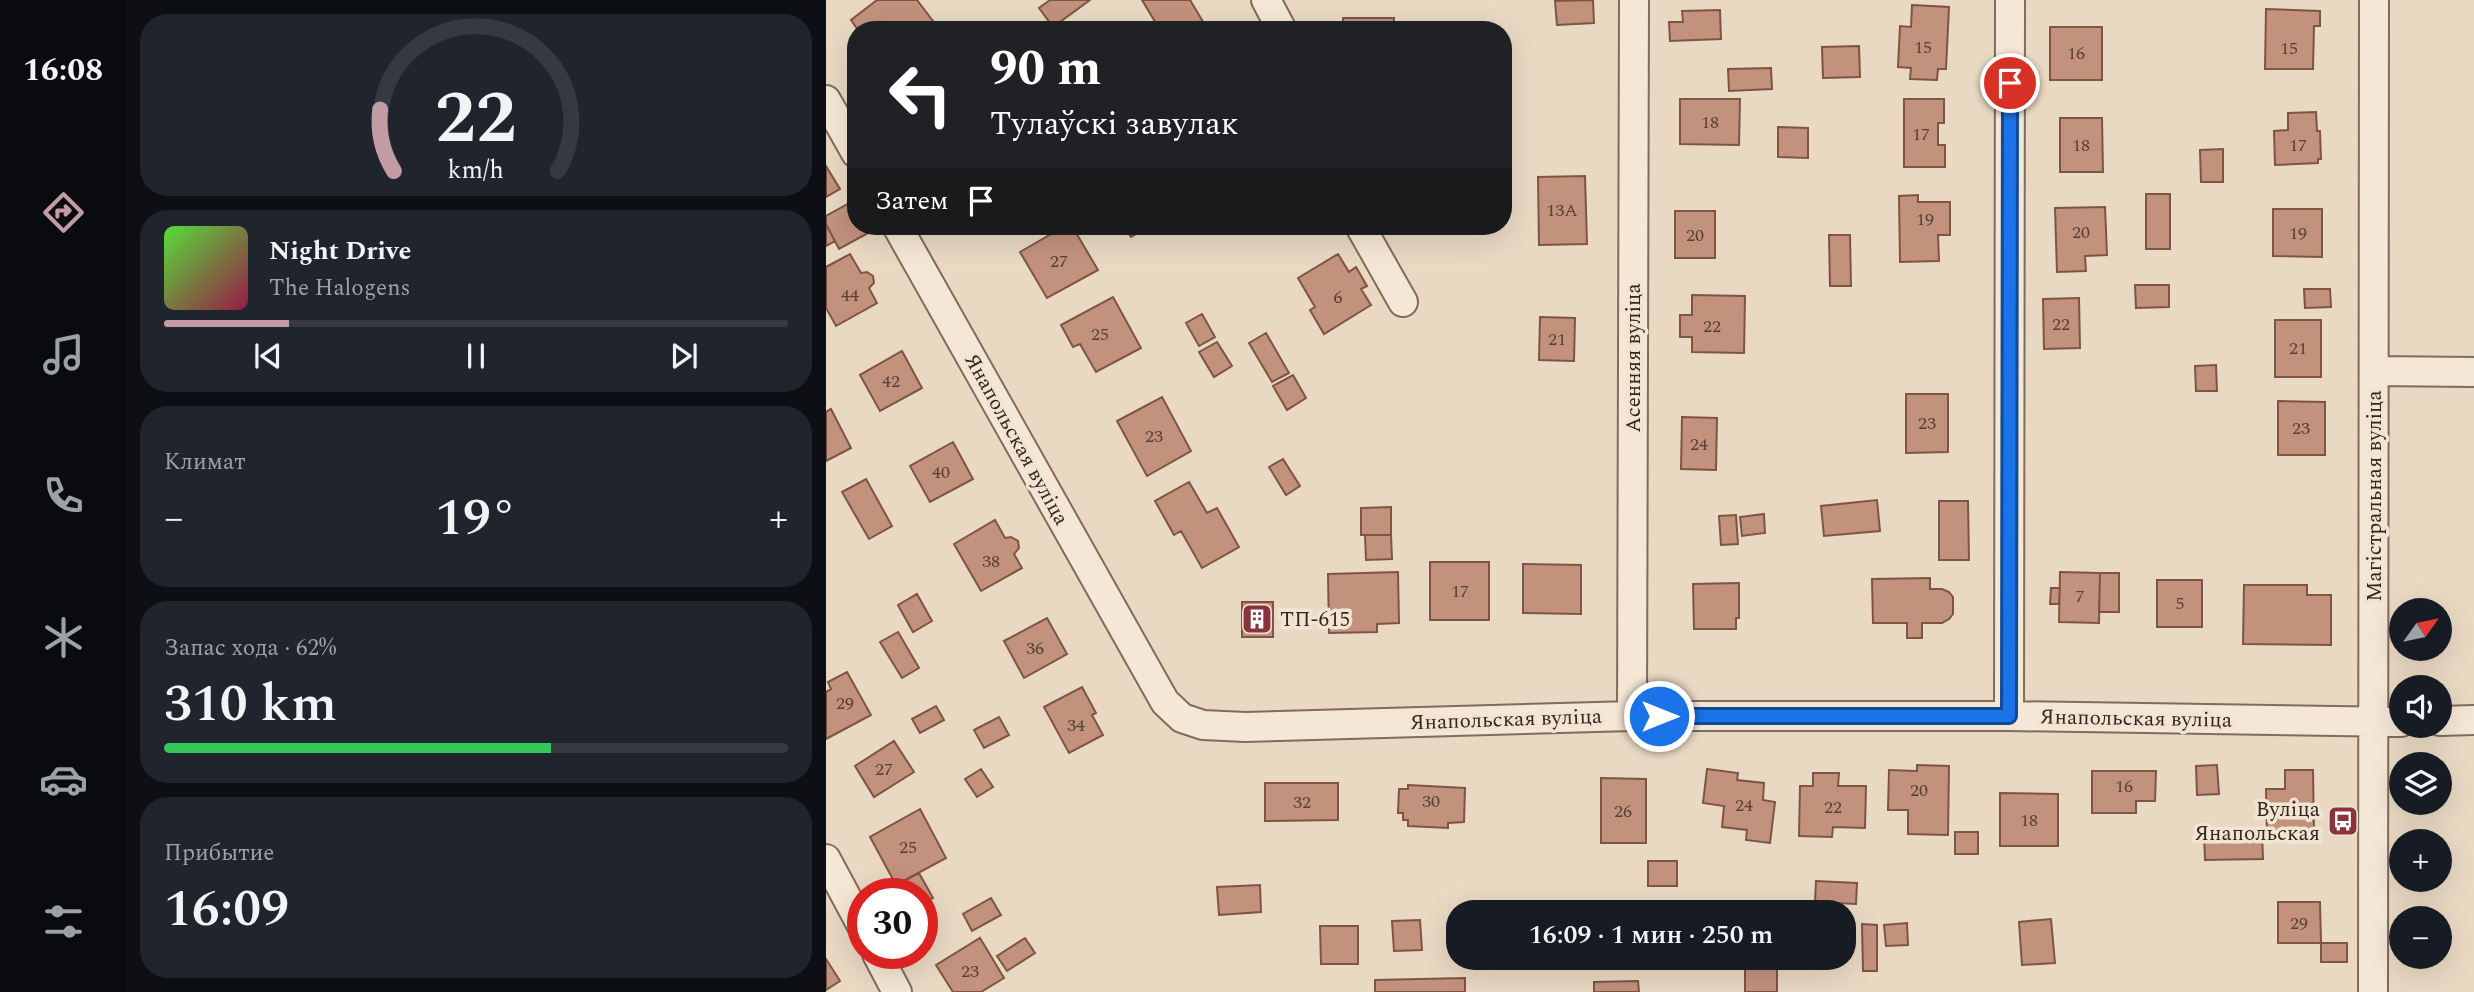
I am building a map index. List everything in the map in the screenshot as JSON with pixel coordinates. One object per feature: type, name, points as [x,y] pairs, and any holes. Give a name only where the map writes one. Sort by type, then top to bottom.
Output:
[{"type":"street","points":[[1266,0],[1277,21]]},
{"type":"street","name":"Асенняя вуліца","points":[[1632,716],[1634,0]]},
{"type":"street","points":[[2009,716],[2010,0]]},
{"type":"street","name":"Магістральная вуліца","points":[[2373,992],[2374,0]]},
{"type":"street","points":[[826,100],[847,137]]},
{"type":"street","name":"Янапольская вуліца","points":[[902,235],[1165,702],[1182,718],[1203,725],[1245,727],[1632,716],[2009,716],[2389,722]]},
{"type":"street","points":[[1365,235],[1403,302]]},
{"type":"street","points":[[2374,371],[2474,372]]},
{"type":"street","points":[[2452,721],[2474,720]]},
{"type":"street","points":[[826,859],[847,898]]},
{"type":"street","points":[[885,969],[897,992]]},
{"type":"building","points":[[877,0],[917,0],[933,21],[852,21]]},
{"type":"building","points":[[1050,0],[1090,0],[1061,21],[1049,21],[1039,8]]},
{"type":"building","points":[[1142,0],[1190,0],[1203,21],[1155,21]]},
{"type":"building","points":[[1593,0],[1594,23],[1557,25],[1555,1]]},
{"type":"building","points":[[1912,5],[1949,7],[1946,69],[1938,69],[1937,80],[1910,79],[1911,68],[1898,67],[1900,26],[1911,27]]},
{"type":"building","points":[[2266,9],[2320,11],[2320,26],[2314,26],[2313,69],[2265,69]]},
{"type":"building","points":[[1720,10],[1721,39],[1670,41],[1669,22],[1683,22],[1682,11]]},
{"type":"building","points":[[1343,18],[1394,18],[1394,21],[1343,21]]},
{"type":"building","points":[[2050,27],[2102,27],[2102,80],[2050,80]]},
{"type":"building","points":[[1859,46],[1860,77],[1823,78],[1822,47]]},
{"type":"building","points":[[1771,68],[1772,89],[1729,91],[1728,69]]},
{"type":"building","points":[[1680,99],[1740,99],[1739,145],[1680,144]]},
{"type":"building","points":[[1904,99],[1944,99],[1944,123],[1938,123],[1938,145],[1945,145],[1945,167],[1904,167]]},
{"type":"building","points":[[2316,112],[2317,131],[2320,131],[2321,159],[2318,159],[2318,163],[2275,165],[2274,131],[2288,130],[2288,113]]},
{"type":"building","points":[[2060,118],[2102,118],[2103,172],[2060,172]]},
{"type":"building","points":[[1778,127],[1808,128],[1808,158],[1778,157]]},
{"type":"building","points":[[2223,149],[2223,182],[2201,182],[2200,150]]},
{"type":"building","points":[[826,166],[840,189],[826,197]]},
{"type":"building","points":[[1585,176],[1587,244],[1539,245],[1538,177]]},
{"type":"building","points":[[2146,194],[2170,194],[2170,249],[2146,249]]},
{"type":"building","points":[[1918,195],[1918,202],[1950,202],[1950,235],[1938,235],[1939,261],[1900,262],[1899,196]]},
{"type":"building","points":[[847,204],[847,235],[865,235],[839,249],[826,224],[826,216]]},
{"type":"building","points":[[2105,207],[2107,255],[2085,256],[2086,271],[2057,272],[2055,208]]},
{"type":"building","points":[[2273,209],[2322,209],[2322,257],[2273,256]]},
{"type":"building","points":[[1675,211],[1715,211],[1715,258],[1675,258]]},
{"type":"building","points":[[826,224],[835,241],[826,246]]},
{"type":"building","points":[[1049,235],[1077,235],[1098,270],[1047,298],[1020,252]]},
{"type":"building","points":[[1829,235],[1850,235],[1851,286],[1830,286]]},
{"type":"building","points":[[850,254],[861,273],[867,272],[873,276],[874,283],[869,288],[877,303],[836,326],[826,308],[826,267]]},
{"type":"building","points":[[1338,254],[1349,272],[1356,267],[1367,286],[1361,289],[1371,305],[1324,334],[1310,310],[1315,307],[1298,278]]},
{"type":"building","points":[[2135,285],[2169,285],[2169,307],[2136,308]]},
{"type":"building","points":[[2304,289],[2330,289],[2331,307],[2305,308]]},
{"type":"building","points":[[1692,295],[1745,296],[1744,353],[1692,352],[1692,337],[1680,337],[1680,315],[1692,315]]},
{"type":"building","points":[[1113,297],[1141,348],[1096,372],[1080,344],[1073,347],[1061,325]]},
{"type":"building","points":[[2079,298],[2080,348],[2044,349],[2043,299]]},
{"type":"building","points":[[1202,314],[1215,337],[1199,346],[1186,323]]},
{"type":"building","points":[[1540,317],[1575,318],[1574,361],[1539,360]]},
{"type":"building","points":[[2275,320],[2321,320],[2321,377],[2275,377]]},
{"type":"building","points":[[1266,333],[1289,373],[1272,382],[1249,343]]},
{"type":"building","points":[[1217,342],[1232,366],[1214,377],[1199,352]]},
{"type":"building","points":[[902,351],[922,388],[880,411],[860,375]]},
{"type":"building","points":[[2216,365],[2217,391],[2196,391],[2195,366]]},
{"type":"building","points":[[1293,375],[1306,398],[1287,410],[1273,386]]},
{"type":"building","points":[[1906,394],[1948,394],[1948,452],[1906,453]]},
{"type":"building","points":[[1162,397],[1191,451],[1147,476],[1117,421]]},
{"type":"building","points":[[2278,401],[2325,402],[2325,455],[2278,455]]},
{"type":"building","points":[[831,409],[851,448],[826,461],[826,412]]},
{"type":"building","points":[[1682,417],[1717,418],[1716,470],[1681,469]]},
{"type":"building","points":[[953,442],[973,479],[930,502],[910,466]]},
{"type":"building","points":[[1283,459],[1300,486],[1286,495],[1269,467]]},
{"type":"building","points":[[866,479],[892,526],[869,539],[842,492]]},
{"type":"building","points":[[1189,482],[1207,513],[1217,508],[1239,547],[1202,568],[1181,531],[1174,535],[1155,501]]},
{"type":"building","points":[[1877,500],[1880,531],[1824,536],[1821,506]]},
{"type":"building","points":[[1939,501],[1968,501],[1969,560],[1939,560]]},
{"type":"building","points":[[1391,507],[1391,535],[1361,535],[1361,508]]},
{"type":"building","points":[[1764,514],[1765,533],[1742,536],[1740,517]]},
{"type":"building","points":[[1736,515],[1738,544],[1721,545],[1719,516]]},
{"type":"building","points":[[995,520],[1005,538],[1011,537],[1018,541],[1019,548],[1014,554],[1022,568],[981,591],[954,544]]},
{"type":"building","points":[[1365,535],[1391,535],[1392,559],[1366,560]]},
{"type":"building","points":[[1430,562],[1489,562],[1489,620],[1430,620]]},
{"type":"building","points":[[1523,564],[1581,565],[1581,614],[1523,613]]},
{"type":"building","points":[[1398,572],[1399,623],[1377,624],[1377,632],[1329,633],[1328,574]]},
{"type":"building","points":[[2060,572],[2100,573],[2099,623],[2059,622]]},
{"type":"building","points":[[2100,573],[2119,573],[2119,612],[2099,612]]},
{"type":"building","points":[[1930,578],[1930,589],[1942,589],[1953,597],[1953,614],[1949,619],[1942,623],[1922,623],[1922,638],[1907,638],[1907,623],[1873,623],[1872,579]]},
{"type":"building","points":[[2157,580],[2202,580],[2202,627],[2157,627]]},
{"type":"building","points":[[1739,583],[1739,618],[1736,618],[1736,629],[1694,629],[1693,584]]},
{"type":"building","points":[[2244,585],[2307,585],[2307,595],[2331,595],[2331,645],[2243,644]]},
{"type":"building","points":[[2051,588],[2060,588],[2059,604],[2050,604]]},
{"type":"building","points":[[917,594],[932,621],[913,632],[898,605]]},
{"type":"building","name":"ТП-615","points":[[1242,602],[1273,602],[1273,637],[1242,637]]},
{"type":"building","points":[[1047,618],[1067,654],[1024,678],[1004,641]]},
{"type":"building","points":[[898,632],[919,668],[902,678],[880,642]]},
{"type":"building","points":[[847,672],[871,715],[826,739],[826,692],[831,689],[828,682]]},
{"type":"building","points":[[1082,687],[1096,713],[1092,715],[1103,735],[1069,753],[1044,707]]},
{"type":"building","points":[[936,706],[944,720],[920,733],[912,719]]},
{"type":"building","points":[[999,717],[1009,735],[984,748],[974,730]]},
{"type":"building","points":[[894,741],[914,772],[874,797],[855,766]]},
{"type":"building","points":[[1917,765],[1949,766],[1948,835],[1908,834],[1908,810],[1888,810],[1889,770],[1917,771]]},
{"type":"building","points":[[2217,765],[2219,794],[2197,795],[2196,766]]},
{"type":"building","points":[[981,769],[993,787],[977,797],[965,779]]},
{"type":"building","points":[[1707,769],[1738,773],[1737,780],[1764,783],[1763,800],[1775,802],[1770,843],[1746,840],[1747,830],[1722,827],[1724,806],[1703,803]]},
{"type":"building","points":[[2285,770],[2313,770],[2314,833],[2267,833],[2266,789],[2285,789]]},
{"type":"building","points":[[2092,771],[2156,771],[2155,801],[2136,801],[2136,813],[2092,813]]},
{"type":"building","points":[[1813,773],[1839,773],[1838,786],[1866,786],[1865,828],[1833,827],[1832,837],[1799,836],[1800,786],[1813,786]]},
{"type":"building","points":[[1601,778],[1646,779],[1646,843],[1601,843]]},
{"type":"building","points":[[1265,783],[1338,783],[1338,820],[1265,821]]},
{"type":"building","points":[[1408,785],[1465,788],[1464,822],[1448,823],[1448,828],[1408,826],[1408,820],[1403,820],[1403,813],[1398,813],[1399,789],[1408,789]]},
{"type":"building","points":[[2000,793],[2058,794],[2058,846],[2000,846]]},
{"type":"building","points":[[920,809],[946,858],[909,878],[892,878],[870,837]]},
{"type":"building","points":[[1955,832],[1978,832],[1978,854],[1955,854]]},
{"type":"building","points":[[2262,832],[2263,859],[2205,860],[2204,833]]},
{"type":"building","points":[[1648,861],[1677,861],[1677,886],[1648,886]]},
{"type":"building","points":[[919,873],[922,878],[909,878]]},
{"type":"building","points":[[1816,881],[1857,883],[1856,904],[1856,900],[1815,900]]},
{"type":"building","points":[[1260,885],[1261,912],[1219,915],[1217,887]]},
{"type":"building","points":[[991,898],[1001,915],[972,931],[963,914]]},
{"type":"building","points":[[2278,902],[2320,902],[2321,943],[2278,943]]},
{"type":"building","points":[[2051,919],[2055,963],[2022,965],[2019,922]]},
{"type":"building","points":[[1420,920],[1422,950],[1394,951],[1392,921]]},
{"type":"building","points":[[1907,923],[1908,945],[1886,946],[1884,925]]},
{"type":"building","points":[[1862,924],[1877,925],[1877,971],[1863,971]]},
{"type":"building","points":[[1320,926],[1358,926],[1358,964],[1321,964]]},
{"type":"building","points":[[980,938],[1004,978],[981,992],[953,992],[938,964]]},
{"type":"building","points":[[1025,938],[1035,953],[1007,971],[997,956]]},
{"type":"building","points":[[2321,943],[2347,943],[2347,962],[2321,962]]},
{"type":"building","points":[[826,959],[840,981],[826,990]]},
{"type":"building","points":[[1745,970],[1777,970],[1777,992],[1745,992]]},
{"type":"building","points":[[1465,978],[1465,992],[1375,992],[1375,980]]},
{"type":"building","points":[[1638,981],[1639,992],[1594,992],[1594,982]]},
{"type":"place","name":"ТП-615","points":[[1257,619]]},
{"type":"place","name":"Вуліца Янапольская","points":[[2343,821]]},
{"type":"route","points":[[1659,716],[2009,716],[2010,83]]}]
